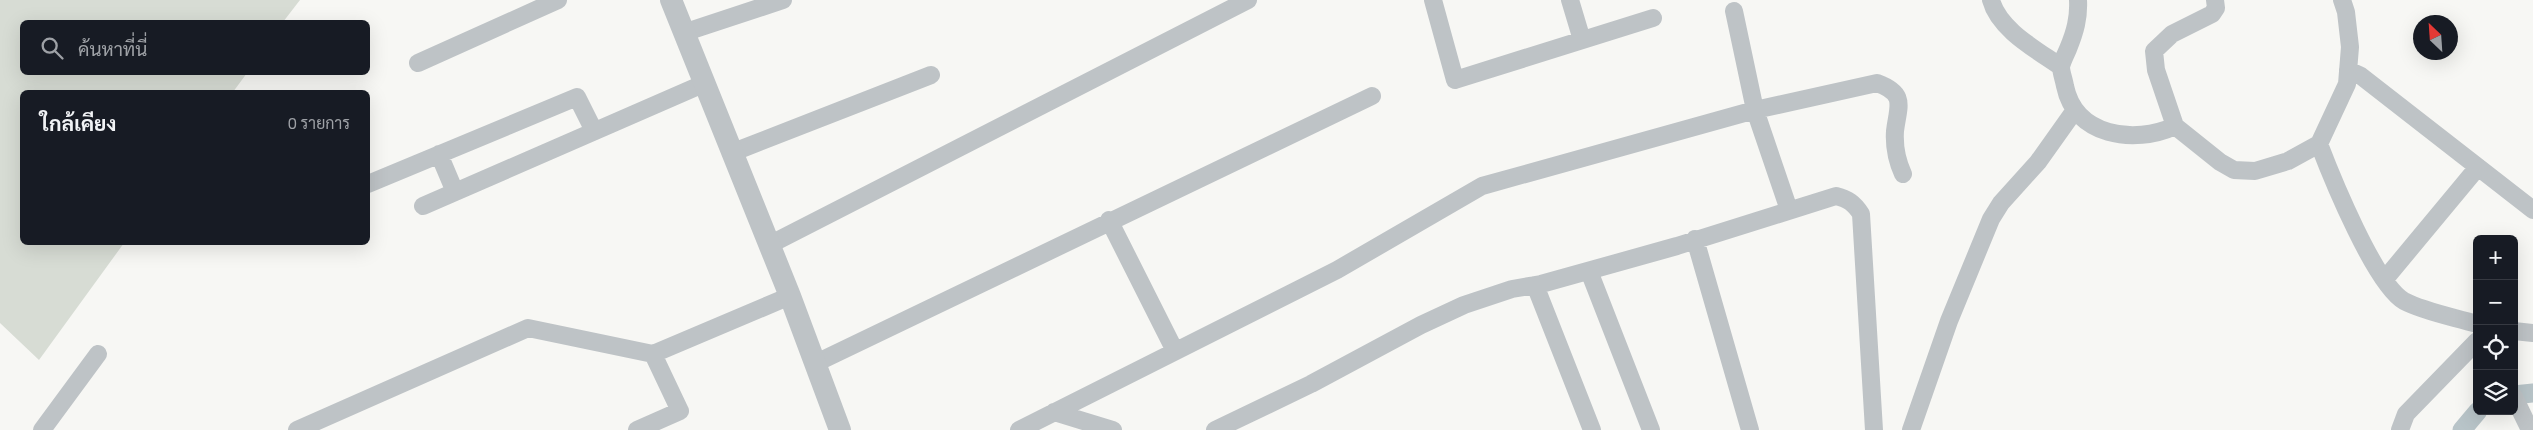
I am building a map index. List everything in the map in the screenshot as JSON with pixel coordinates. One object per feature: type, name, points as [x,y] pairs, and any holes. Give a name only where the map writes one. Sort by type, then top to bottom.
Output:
[{"type":"street","points":[[418,63],[558,0]]},
{"type":"street","points":[[671,0],[703,84],[790,296],[840,430]]},
{"type":"street","points":[[683,33],[783,0]]},
{"type":"street","points":[[769,245],[1248,0]]},
{"type":"street","points":[[1433,0],[1455,80],[1653,18]]},
{"type":"street","points":[[1570,0],[1582,40]]},
{"type":"street","points":[[1991,0],[1994,9],[2015,34],[2062,67]]},
{"type":"street","points":[[2078,0],[2076,30],[2062,67],[2067,94],[2076,110],[2092,124],[2117,135],[2139,136],[2163,132],[2175,126]]},
{"type":"street","points":[[2216,0],[2216,8],[2212,14],[2172,34],[2154,51],[2156,70],[2175,126],[2220,162],[2234,170],[2255,171],[2288,161],[2319,144],[2347,84],[2350,47],[2346,12],[2342,0]]},
{"type":"street","points":[[1734,11],[1755,110],[1789,210]]},
{"type":"street","points":[[2348,70],[2361,76],[2533,210]]},
{"type":"street","points":[[731,153],[931,75]]},
{"type":"street","points":[[1019,430],[1337,270],[1482,186],[1755,110],[1877,83],[1888,87],[1896,95],[1900,105],[1896,144],[1898,164],[1903,174]]},
{"type":"street","points":[[423,206],[703,84]]},
{"type":"street","points":[[816,363],[1109,220],[1372,96]]},
{"type":"street","points":[[370,183],[577,97],[594,131]]},
{"type":"street","points":[[1911,430],[1949,320],[1991,219],[2001,203],[2058,137],[2076,110]]},
{"type":"street","points":[[2319,144],[2345,210],[2385,279],[2403,300],[2473,323]]},
{"type":"street","points":[[439,154],[455,192]]},
{"type":"street","points":[[2385,279],[2478,167]]},
{"type":"street","points":[[1215,430],[1311,384],[1421,325],[1464,305],[1512,289],[1588,271],[1836,196],[1847,198],[1856,205],[1861,214],[1874,430]]},
{"type":"street","points":[[1109,220],[1176,351]]},
{"type":"street","points":[[1694,239],[1750,430]]},
{"type":"street","points":[[1588,271],[1652,430]]},
{"type":"street","points":[[1535,285],[1592,430]]},
{"type":"street","points":[[297,430],[528,328],[653,354],[790,296]]},
{"type":"street","points":[[2518,331],[2533,333]]},
{"type":"street","points":[[2400,430],[2406,414],[2473,344]]},
{"type":"street","points":[[42,430],[98,354]]},
{"type":"street","points":[[637,430],[680,410],[653,354]]},
{"type":"street","points":[[2518,405],[2530,430]]},
{"type":"street","points":[[1054,412],[1113,430]]},
{"type":"shaded area","points":[[0,0],[300,0],[285,20],[20,20],[20,75],[246,75],[234,90],[20,90],[20,245],[123,245],[39,360],[0,323]]},
{"type":"waterway","points":[[2518,395],[2533,393]]},
{"type":"waterway","points":[[2462,430],[2475,415]]}]
